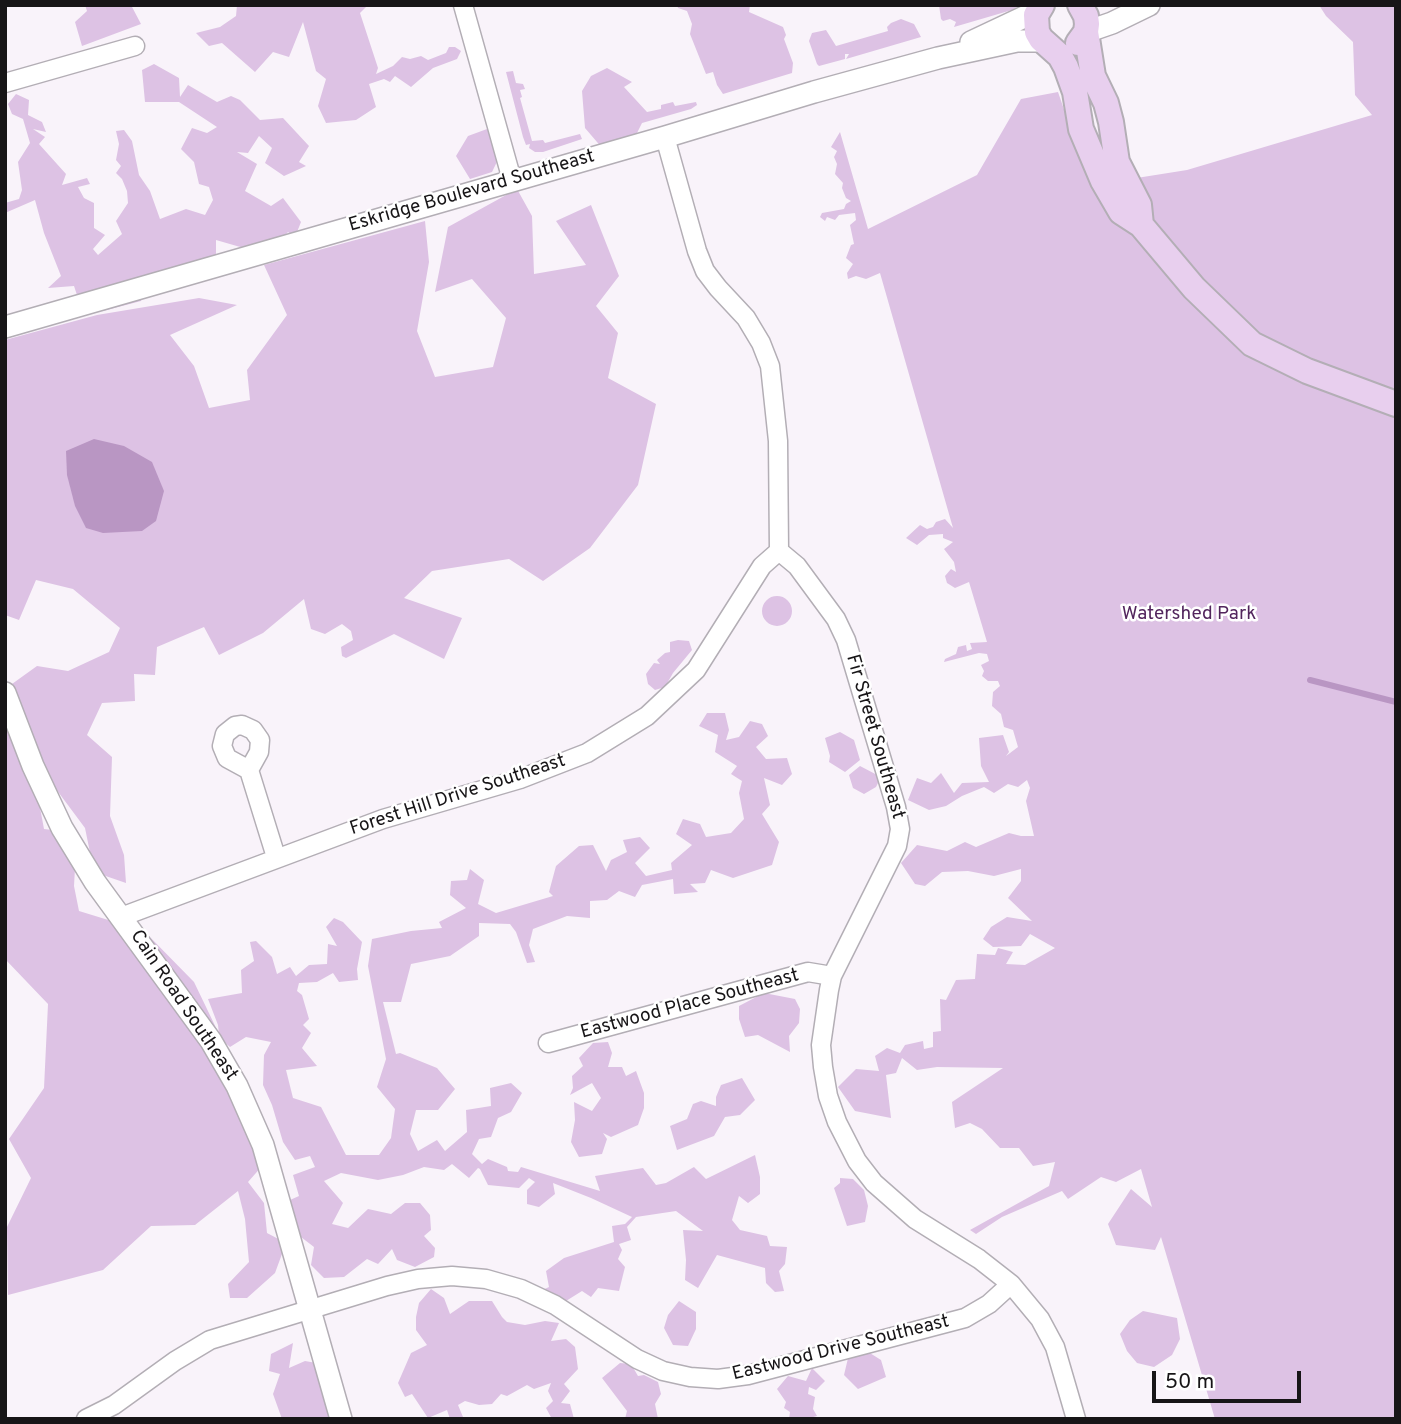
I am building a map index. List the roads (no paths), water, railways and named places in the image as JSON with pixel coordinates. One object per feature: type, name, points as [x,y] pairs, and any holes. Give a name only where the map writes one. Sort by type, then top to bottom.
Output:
[{"type":"main road","points":[[1080,5],[1086,16],[1093,76],[1106,103],[1117,162],[1139,205],[1140,225]]},
{"type":"main road","points":[[1040,7],[1035,24],[1037,32],[1060,56],[1066,67],[1075,92],[1081,129],[1103,181],[1121,212],[1140,225],[1194,288],[1252,344],[1307,371],[1396,404]]},
{"type":"main road","points":[[1045,43],[1062,49],[1070,47],[1077,44],[1086,32]]},
{"type":"street","points":[[463,5],[512,180]]},
{"type":"street","points":[[1086,32],[1149,5]]},
{"type":"street","name":"Eskridge Boulevard Southeast","points":[[938,58],[1040,7]]},
{"type":"street","name":"Eskridge Boulevard Southeast","points":[[5,327],[938,58],[1017,41],[1045,43]]},
{"type":"street","points":[[5,83],[135,46]]},
{"type":"street","points":[[665,137],[705,271],[746,318],[761,343],[770,366],[778,441],[779,551]]},
{"type":"street","name":"Forest Hill Drive Southeast","points":[[121,917],[389,817],[520,779],[587,753],[647,716],[696,670],[762,566],[779,551]]},
{"type":"street","name":"Fir Street Southeast","points":[[779,551],[797,566],[836,619],[846,640],[896,807],[900,829],[897,846],[832,976],[821,1045],[828,1096],[845,1141],[874,1183],[900,1209],[979,1259],[1011,1284],[1040,1319],[1055,1347],[1076,1419]]},
{"type":"street","name":"Cain Road Southeast","points":[[5,693],[33,766],[62,828],[95,882],[211,1041],[237,1086],[263,1144],[341,1419]]},
{"type":"street","points":[[249,770],[276,857]]},
{"type":"street","name":"Eastwood Place Southeast","points":[[548,1043],[808,972],[832,976]]},
{"type":"street","name":"Eastwood Drive Southeast","points":[[86,1419],[114,1405],[175,1361],[210,1340],[418,1279],[452,1276],[486,1279],[521,1289],[555,1305],[637,1359],[663,1371],[718,1379],[748,1375],[965,1318],[989,1304],[1011,1284]]},
{"type":"waterway","points":[[1310,680],[1396,702]]},
{"type":"park label","name":"Watershed Park","points":[[1189,615]]}]
